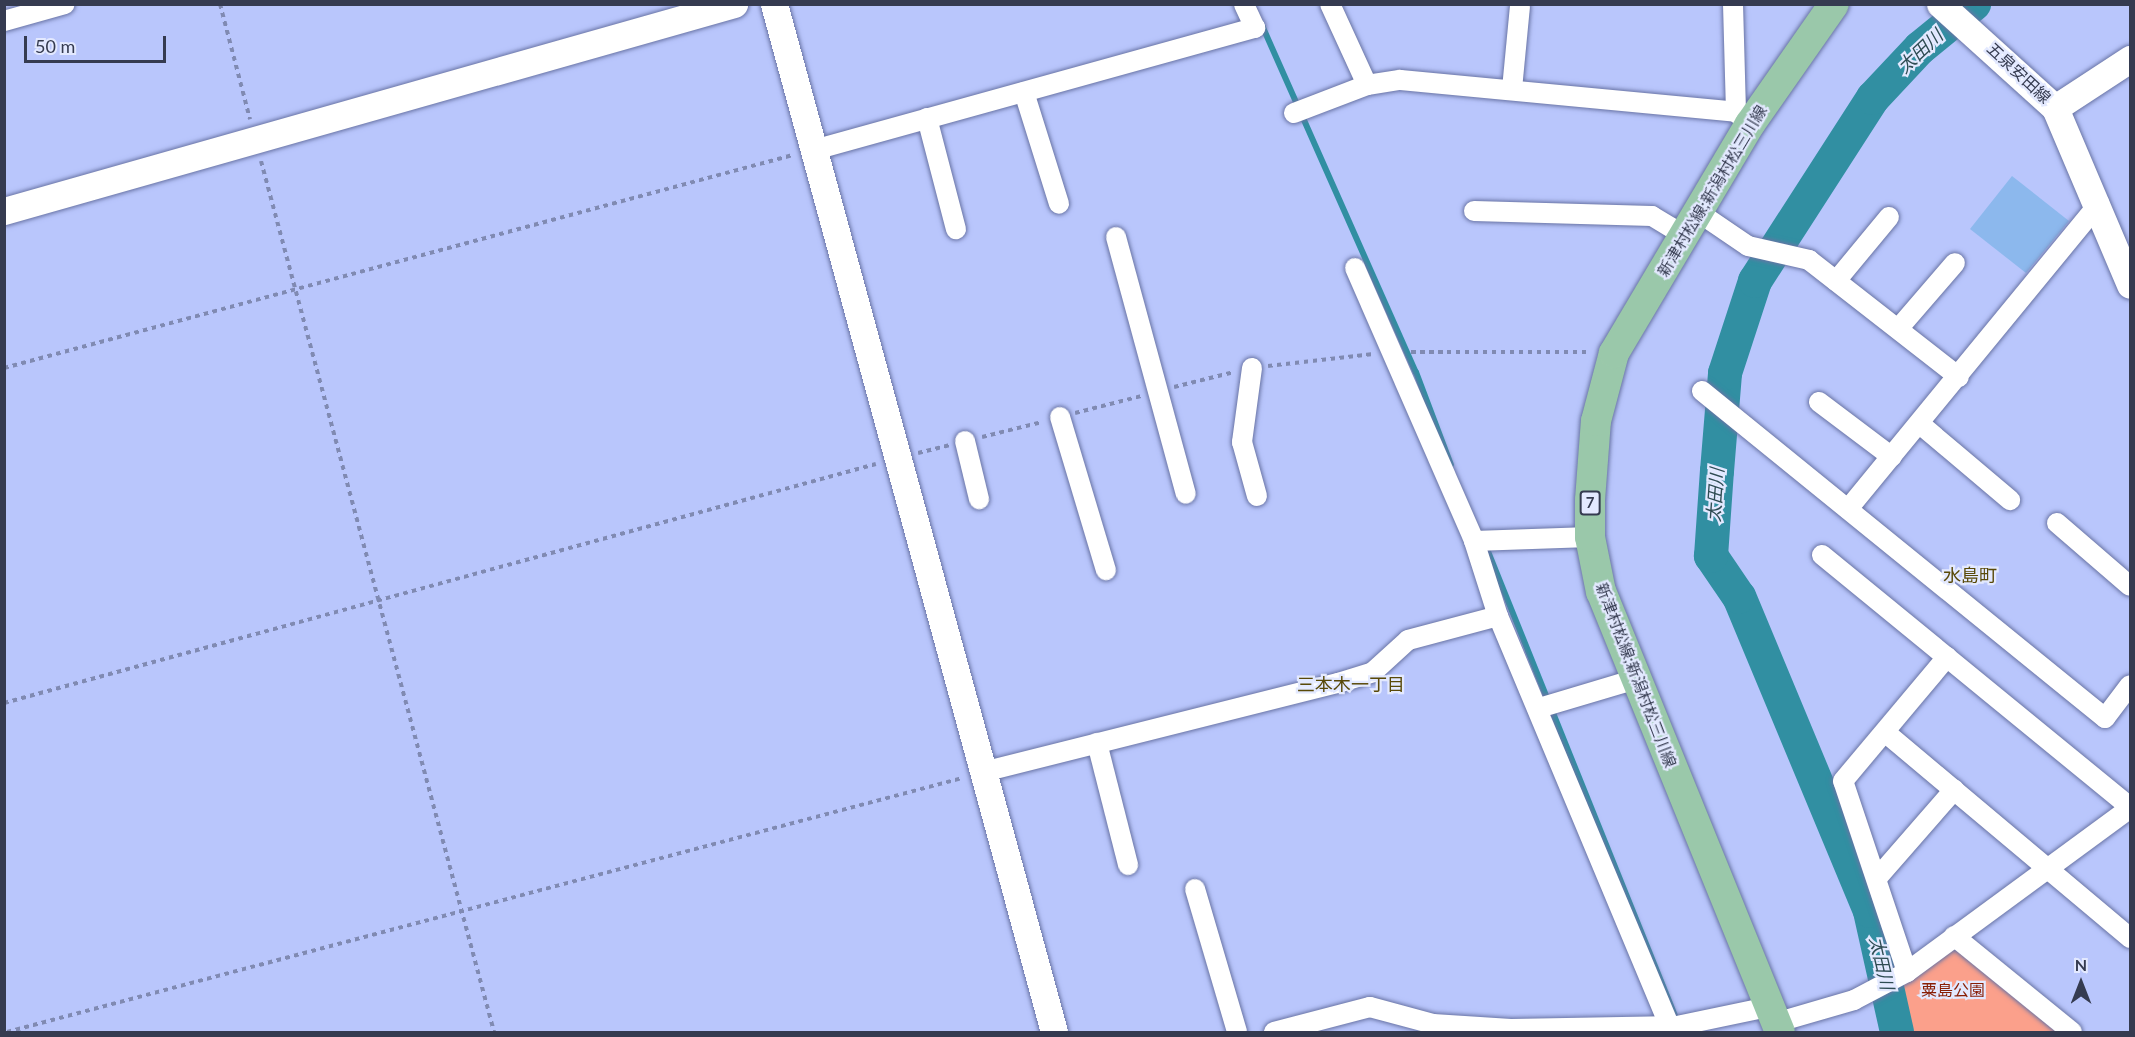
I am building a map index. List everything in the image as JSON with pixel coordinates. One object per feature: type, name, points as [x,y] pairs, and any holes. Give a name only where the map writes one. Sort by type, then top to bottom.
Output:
[{"type":"main road","name":"新津村松線;新潟村松三川線","points":[[1774,1021],[1601,592],[1590,537],[1596,421],[1614,352],[1691,224],[1743,118],[1834,4]]},
{"type":"street","points":[[4,21],[65,4]]},
{"type":"street","points":[[4,211],[734,4]]},
{"type":"street","points":[[774,4],[1054,1032]]},
{"type":"street","points":[[814,150],[1254,28],[1244,4]]},
{"type":"street","points":[[1330,4],[1367,85]]},
{"type":"street","points":[[1294,113],[1367,85],[1400,80],[1512,89],[1743,118],[1733,4]]},
{"type":"street","name":"五泉安田線","points":[[1940,4],[2055,108],[2130,59]]},
{"type":"street","points":[[1512,89],[1520,6]]},
{"type":"street","points":[[1024,92],[1059,204]]},
{"type":"street","points":[[2055,108],[2099,203],[2130,285]]},
{"type":"street","points":[[927,118],[956,229]]},
{"type":"street","points":[[1848,509],[1959,377],[2099,203]]},
{"type":"street","points":[[1474,211],[1652,216],[1691,224],[1748,246],[1809,260],[1959,377]]},
{"type":"street","points":[[1836,281],[1889,217]]},
{"type":"street","points":[[1116,237],[1186,494]]},
{"type":"street","points":[[1898,329],[1955,262]]},
{"type":"street","points":[[1355,268],[1474,541],[1498,616],[1539,708],[1671,1030]]},
{"type":"street","points":[[1251,368],[1242,442],[1257,496]]},
{"type":"street","points":[[1702,391],[2104,718],[2130,686]]},
{"type":"street","points":[[1819,402],[1892,457]]},
{"type":"street","points":[[1060,417],[1106,570]]},
{"type":"street","points":[[1920,424],[2010,500]]},
{"type":"street","points":[[965,441],[979,499]]},
{"type":"street","points":[[2057,523],[2130,585]]},
{"type":"street","points":[[1474,541],[1590,537]]},
{"type":"street","points":[[1274,1032],[1370,1007],[1433,1024],[1511,1029],[1671,1030],[1774,1021],[1854,1000],[1907,972],[2130,808],[1822,555]]},
{"type":"street","points":[[983,772],[1365,674],[1408,640],[1498,616]]},
{"type":"street","points":[[1907,972],[1878,877],[1843,781],[1886,733],[1947,657]]},
{"type":"street","points":[[1539,708],[1636,678]]},
{"type":"street","points":[[1886,733],[2130,938]]},
{"type":"street","points":[[1097,743],[1128,865]]},
{"type":"street","points":[[1878,877],[1954,790]]},
{"type":"street","points":[[1195,889],[1237,1032]]},
{"type":"street","points":[[1954,936],[2072,1032]]},
{"type":"path","points":[[4,368],[814,150]]},
{"type":"path","points":[[294,289],[376,603],[494,1032]]},
{"type":"path","points":[[1401,352],[1614,352]]},
{"type":"path","points":[[4,703],[376,603],[898,458]]},
{"type":"path","points":[[7,1032],[462,913],[983,772]]},
{"type":"green space","name":"粟島公園","points":[[1954,936],[2072,1032],[1897,1032],[1890,980]]},
{"type":"building","points":[[2012,176],[2069,221],[2026,273],[1970,229]]},
{"type":"waterway","name":"太田川","points":[[1897,1032],[1870,911],[1739,597],[1711,556],[1717,471],[1725,373],[1755,281],[1873,98],[1920,48],[1974,4]]},
{"type":"waterway","points":[[1261,23],[1416,372],[1451,465]]},
{"type":"waterway","points":[[1485,544],[1677,1021]]},
{"type":"district","name":"水島町","points":[[1970,575]]},
{"type":"district","name":"三本木一丁目","points":[[1351,684]]}]
